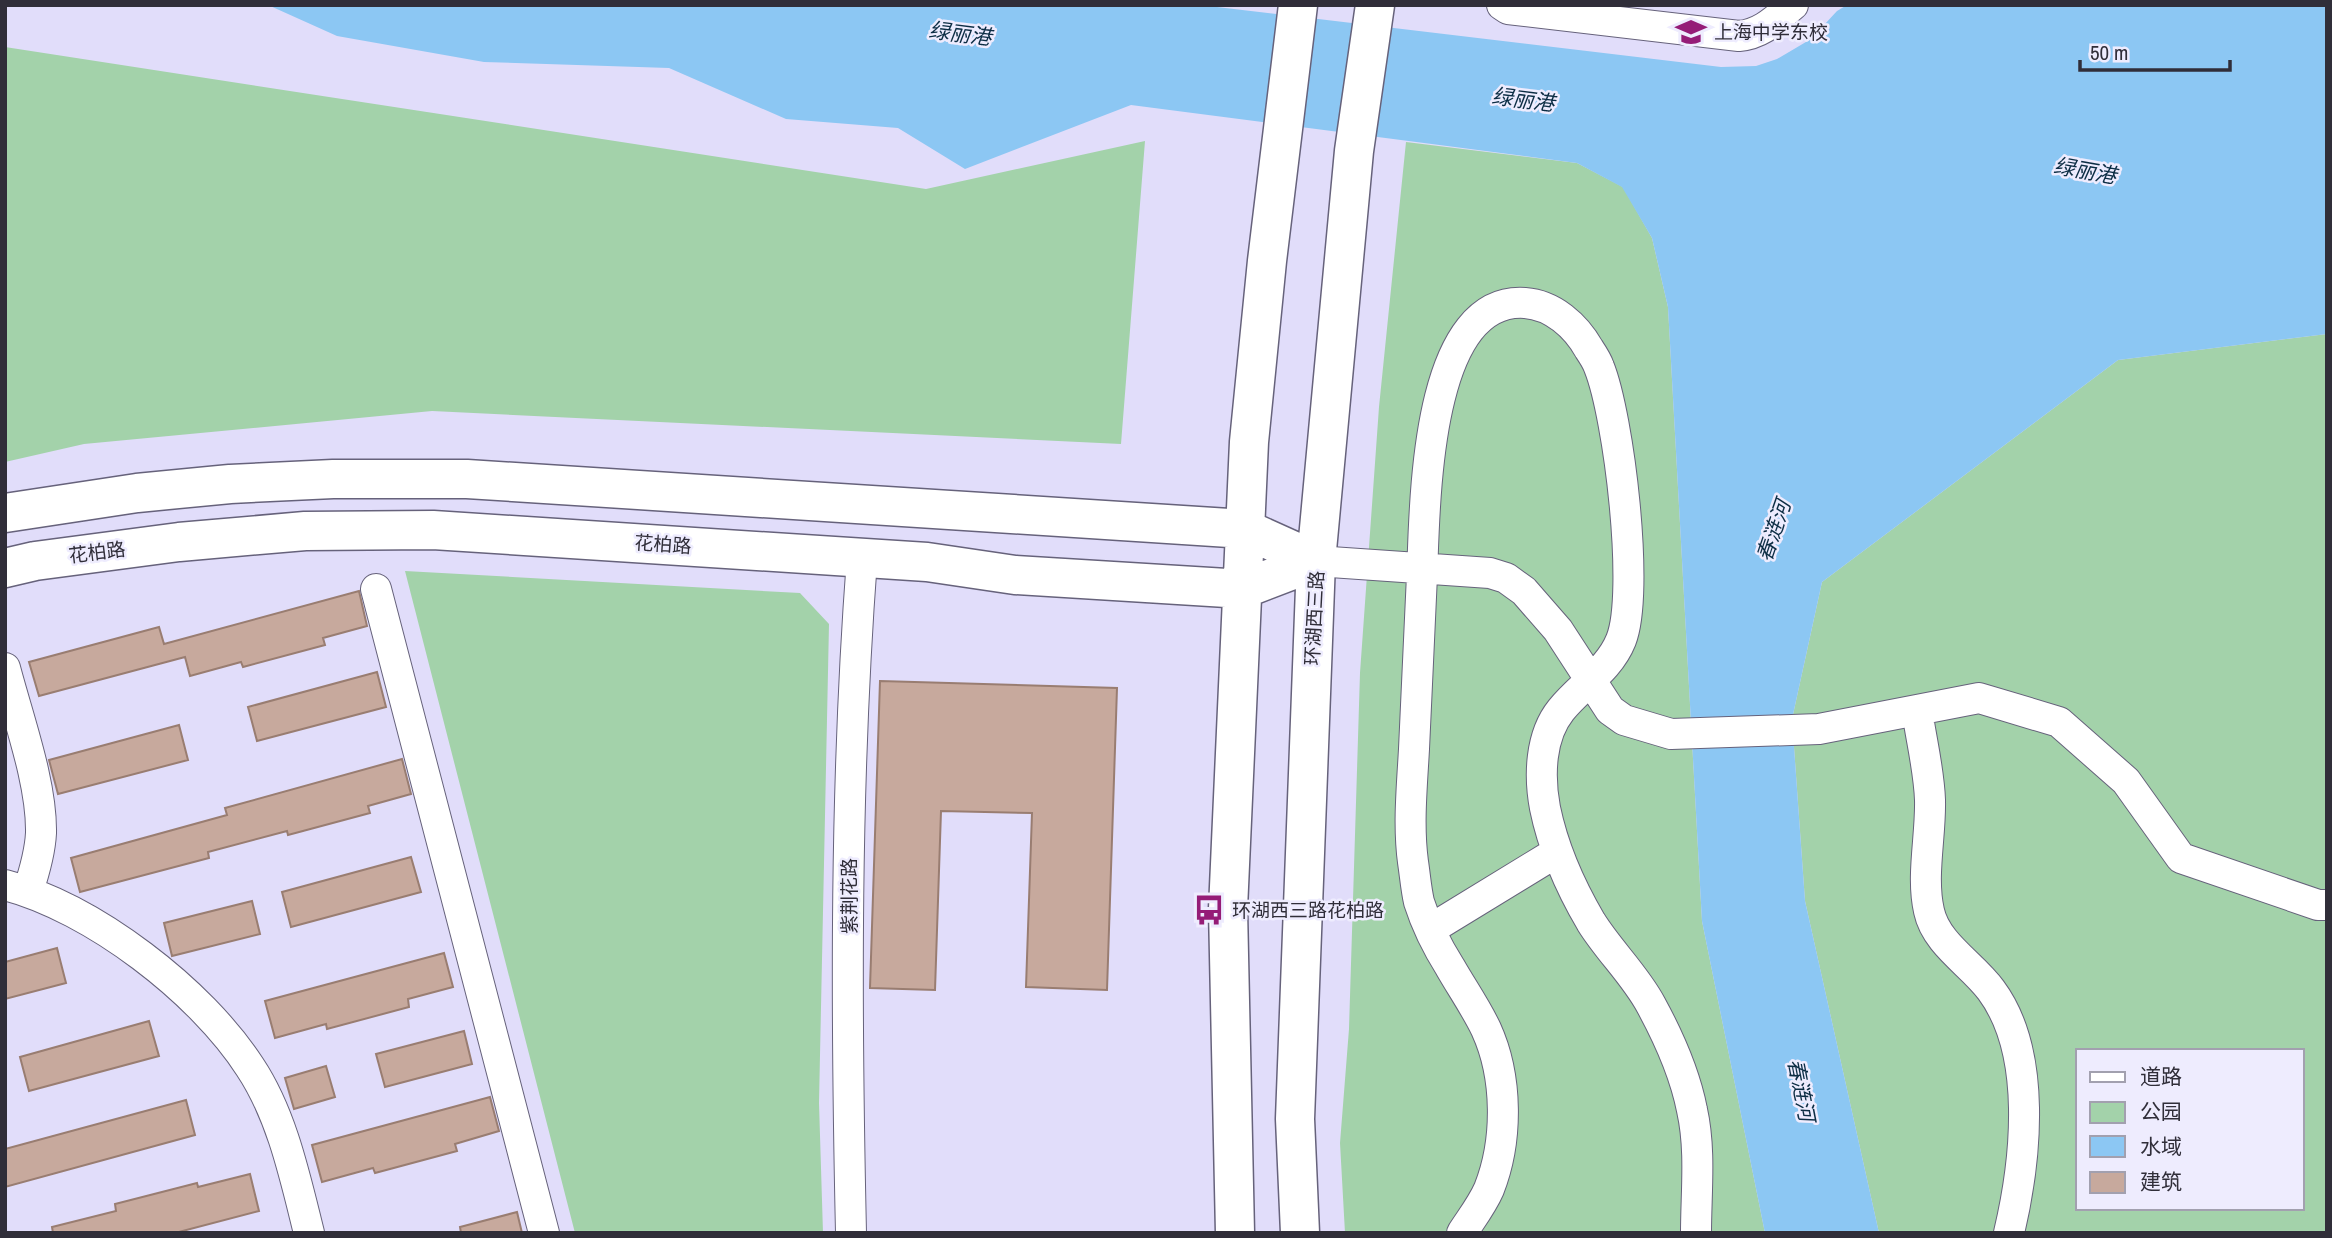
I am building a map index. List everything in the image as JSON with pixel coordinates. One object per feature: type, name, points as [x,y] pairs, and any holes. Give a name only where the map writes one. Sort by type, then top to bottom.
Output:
[{"type":"main road","points":[[1235,1233],[1228,909],[1249,442],[1280,143],[1298,6]]},
{"type":"main road","name":"环湖西三路","points":[[1300,1233],[1296,1119],[1317,561],[1354,151],[1374,11]]},
{"type":"main road","points":[[5,513],[137,493],[230,484],[333,479],[467,479],[1245,529],[1317,561]]},
{"type":"main road","name":"花柏路","points":[[5,568],[36,561],[179,542],[305,531],[433,530],[927,562],[1015,575],[1243,589],[1317,561]]},
{"type":"street","points":[[1502,5],[1508,9],[1739,36],[1752,35],[1765,28],[1793,5]]},
{"type":"street","points":[[1461,1233],[1487,1195],[1496,1169],[1503,1124],[1499,1073],[1487,1031],[1445,960],[1419,902],[1412,854],[1412,792],[1428,457],[1439,399],[1460,342],[1483,314],[1505,305],[1528,303],[1558,314],[1581,334],[1599,367],[1617,437],[1629,606],[1621,640],[1609,661],[1559,712],[1548,734],[1542,764],[1545,806],[1557,852],[1591,922],[1649,1000],[1676,1057],[1693,1111],[1697,1157],[1696,1233]]},
{"type":"street","name":"紫荆花路","points":[[851,1233],[848,1070],[849,843],[862,559]]},
{"type":"street","points":[[1317,561],[1490,573],[1506,578],[1524,591],[1558,629],[1610,710],[1624,720],[1671,734],[1819,729],[1979,698],[2059,722],[2126,781],[2181,858],[2318,905],[2327,905]]},
{"type":"street","points":[[376,589],[544,1233]]},
{"type":"street","points":[[5,668],[36,789],[38,811],[39,844],[36,867],[17,888],[60,906],[112,935],[164,972],[211,1018],[250,1067],[275,1117],[309,1233]]},
{"type":"street","points":[[1917,710],[1930,799],[1927,896],[1929,914],[1941,936],[1992,990],[2008,1022],[2019,1059],[2025,1104],[2021,1175],[2009,1233]]},
{"type":"street","points":[[1431,929],[1557,852]]},
{"type":"green space","points":[[5,47],[926,189],[1145,141],[1121,444],[432,411],[84,444],[5,462]]},
{"type":"green space","points":[[1406,142],[1577,163],[1623,187],[1652,238],[1668,307],[1702,921],[1765,1233],[1345,1233],[1340,1143],[1349,1029],[1360,673],[1379,407]]},
{"type":"green space","points":[[2327,334],[2327,1233],[1879,1233],[1805,901],[1792,719],[1822,582],[2118,360]]},
{"type":"green space","points":[[405,571],[800,593],[829,624],[819,1103],[823,1233],[575,1233]]},
{"type":"water","points":[[268,5],[1200,5],[1721,67],[1756,66],[1777,59],[1811,39],[1837,11],[1847,5],[2327,5],[2327,334],[2118,360],[1822,582],[1792,719],[1805,901],[1879,1233],[1765,1233],[1702,921],[1668,307],[1652,238],[1622,187],[1577,163],[1131,105],[965,169],[898,128],[786,119],[669,68],[484,62],[337,36]]},
{"type":"building","points":[[359,591],[367,626],[323,638],[325,645],[243,667],[241,662],[190,676],[185,657],[39,696],[29,662],[159,627],[164,644]]},
{"type":"building","points":[[377,672],[386,707],[257,741],[248,707]]},
{"type":"building","points":[[880,681],[1117,688],[1107,990],[1026,987],[1032,813],[941,811],[935,990],[870,988]]},
{"type":"building","points":[[179,725],[188,760],[58,794],[49,760]]},
{"type":"building","points":[[402,759],[411,794],[368,806],[370,813],[288,835],[287,831],[208,852],[209,858],[80,892],[71,858],[227,815],[225,808]]},
{"type":"building","points":[[411,857],[421,892],[291,927],[282,892]]},
{"type":"building","points":[[252,901],[260,934],[172,956],[164,923]]},
{"type":"building","points":[[57,948],[66,983],[5,999],[5,962]]},
{"type":"building","points":[[444,953],[453,987],[408,999],[409,1007],[327,1029],[326,1024],[275,1038],[265,1001]]},
{"type":"building","points":[[149,1021],[159,1056],[29,1091],[20,1057]]},
{"type":"building","points":[[464,1031],[472,1064],[385,1087],[376,1054]]},
{"type":"building","points":[[326,1066],[335,1097],[294,1109],[285,1078]]},
{"type":"building","points":[[490,1097],[499,1131],[455,1144],[457,1151],[375,1173],[373,1168],[322,1182],[312,1145]]},
{"type":"building","points":[[186,1100],[195,1135],[5,1187],[5,1149]]},
{"type":"building","points":[[250,1174],[259,1211],[175,1233],[53,1233],[52,1227],[116,1211],[115,1204],[197,1183],[198,1187]]},
{"type":"building","points":[[517,1212],[522,1233],[461,1233],[460,1227]]},
{"type":"place","name":"上海中学东校","points":[[1691,32]]},
{"type":"place","name":"环湖西三路花柏路","points":[[1209,910]]},
{"type":"water label","name":"绿丽港","points":[[960,34]]},
{"type":"water label","name":"绿丽港","points":[[1523,100]]},
{"type":"water label","name":"绿丽港","points":[[2085,171]]},
{"type":"water label","name":"春涟河","points":[[1774,531]]},
{"type":"water label","name":"春涟河","points":[[1801,1090]]}]
